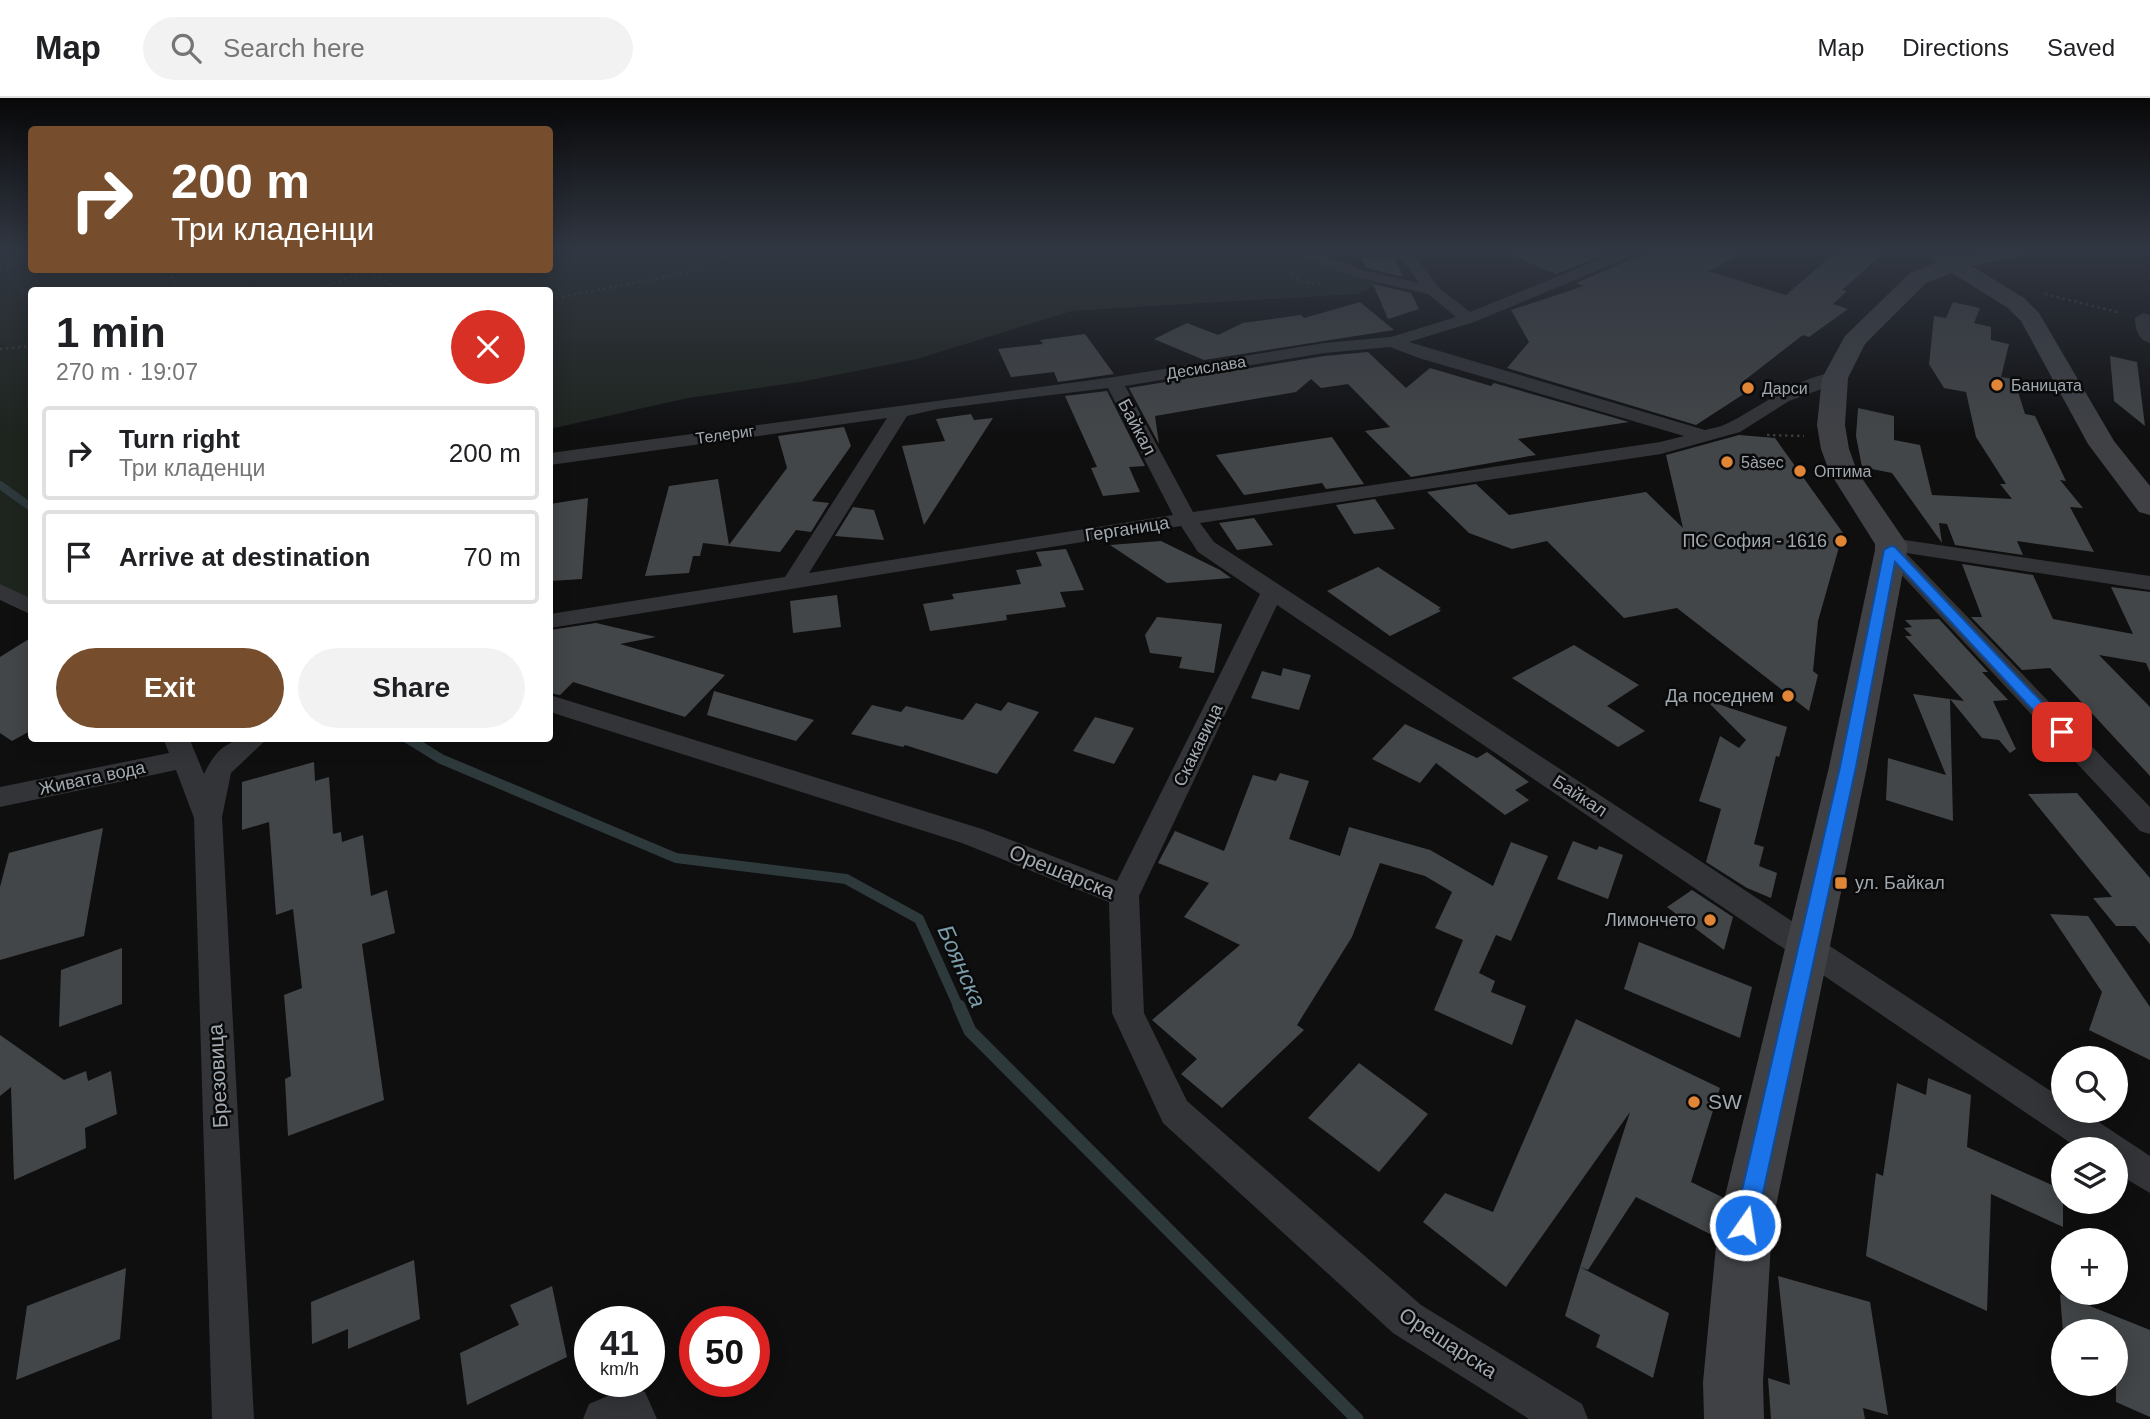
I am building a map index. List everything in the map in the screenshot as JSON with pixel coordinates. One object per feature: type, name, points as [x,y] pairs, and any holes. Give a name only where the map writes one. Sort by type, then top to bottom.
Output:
[{"type":"main road","points":[[1734,1419],[1733,1382],[1745,1225],[1851,754],[1891,547],[1843,471],[1835,449],[1831,425],[1835,379],[1854,341],[1883,312]]},
{"type":"main road","points":[[2023,312],[2031,318],[2102,443],[2150,506]]},
{"type":"street","points":[[1459,312],[1468,319]]},
{"type":"street","points":[[1392,342],[1486,312]]},
{"type":"street","points":[[2146,319],[2143,329],[2150,338]]},
{"type":"street","name":"Десислава","points":[[900,412],[937,404],[1114,382],[1324,348],[1392,342],[1438,358],[1703,435]]},
{"type":"street","name":"Герганица","points":[[553,621],[1186,519],[1661,448],[1733,428],[1783,397],[1835,379]]},
{"type":"street","name":"Байкал","points":[[1114,382],[1186,519],[1206,547],[2092,1137]]},
{"type":"street","points":[[791,584],[900,412]]},
{"type":"street","name":"Телериг","points":[[553,459],[874,413],[900,412]]},
{"type":"street","points":[[1891,547],[2150,583]]},
{"type":"street","points":[[1891,547],[2150,824]]},
{"type":"street","points":[[0,591],[28,606]]},
{"type":"street","name":"Скакавица","points":[[1124,896],[1272,593]]},
{"type":"street","name":"Орешарска","points":[[553,705],[972,836],[1124,896],[1128,1013],[1175,1112],[1407,1319],[1567,1419]]},
{"type":"street","points":[[208,818],[211,788],[216,772],[227,757],[249,742]]},
{"type":"street","name":"Брезовица","points":[[180,749],[208,818],[233,1419]]},
{"type":"street","name":"Живата вода","points":[[0,797],[180,749]]},
{"type":"street","points":[[2128,1161],[2150,1176]]},
{"type":"path","points":[[2117,312],[2146,319]]},
{"type":"path","points":[[0,349],[28,346]]},
{"type":"path","points":[[1771,435],[1790,435]]},
{"type":"shaded area","points":[[0,312],[28,312],[28,606],[0,591]]},
{"type":"shaded area","points":[[553,312],[1070,312],[917,359],[800,382],[688,398],[553,428]]},
{"type":"building","points":[[1326,312],[1372,312],[1394,330],[1204,360],[1154,339],[1187,323],[1218,335],[1243,323],[1301,315],[1304,318]]},
{"type":"building","points":[[1385,312],[1411,312],[1388,319]]},
{"type":"building","points":[[1512,312],[1844,312],[1809,337],[1803,335],[1741,383],[1753,388],[1696,425],[1507,368],[1529,342]]},
{"type":"building","points":[[1949,312],[1979,312],[1974,323],[1991,327],[1991,340],[2009,344],[2001,377],[2014,379],[2025,414],[2035,416],[2066,481],[2060,480],[2083,508],[2070,507],[2094,552],[2017,541],[2023,555],[1955,545],[1947,524],[1939,523],[1942,543],[1892,473],[1862,467],[1856,436],[1858,408],[1894,416],[1894,440],[1920,445],[1932,495],[2012,499],[2000,484],[2006,484],[1976,437],[1966,392],[1944,388],[1929,364],[1934,316],[1946,318]]},
{"type":"building","points":[[1085,334],[1114,374],[1058,382],[1054,372],[1011,377],[998,349],[1043,344],[1040,340]]},
{"type":"building","points":[[1368,352],[1406,388],[1430,368],[1491,386],[1494,383],[1629,422],[1518,439],[1536,455],[1411,477],[1365,431],[1390,427],[1348,384],[1321,388],[1311,379],[1296,392],[1155,416],[1159,444],[1129,388],[1324,356]]},
{"type":"building","points":[[2110,356],[2137,362],[2145,426],[2114,401]]},
{"type":"building","points":[[1107,391],[1145,466],[1129,467],[1140,492],[1103,496],[1091,468],[1097,467],[1065,396]]},
{"type":"building","points":[[971,414],[974,420],[993,418],[924,525],[902,446],[945,441],[936,419]]},
{"type":"building","points":[[844,427],[851,446],[812,501],[829,503],[811,532],[796,530],[780,552],[703,543],[700,556],[693,556],[689,573],[645,576],[669,486],[718,479],[729,545],[787,468],[778,436]]},
{"type":"building","points":[[1739,435],[1775,438],[1843,533],[1818,621],[1813,671],[1818,675],[1809,711],[1677,608],[1624,618],[1547,541],[1512,549],[1469,533],[1427,492],[1476,484],[1509,515],[1646,492],[1683,528],[1666,455]]},
{"type":"building","points":[[1332,437],[1364,484],[1326,489],[1322,483],[1244,495],[1216,455]]},
{"type":"building","points":[[588,498],[582,579],[553,581],[553,504]]},
{"type":"building","points":[[1375,499],[1395,529],[1354,534],[1336,505]]},
{"type":"building","points":[[853,507],[874,510],[884,540],[835,536]]},
{"type":"building","points":[[1254,518],[1273,545],[1237,550],[1219,523]]},
{"type":"building","points":[[1161,541],[1231,578],[1167,583],[1110,545]]},
{"type":"building","points":[[1066,549],[1084,590],[1060,592],[1066,607],[1006,615],[1007,620],[930,631],[923,604],[954,599],[952,594],[1021,584],[1016,570],[1042,566],[1036,552]]},
{"type":"building","points":[[1962,564],[2033,575],[2053,619],[2133,634],[2111,587],[2150,592],[2150,672],[2146,663],[2099,655],[2150,707],[2150,776],[2050,668],[2022,670],[1971,617],[1982,617]]},
{"type":"building","points":[[1378,567],[1441,608],[1438,609],[1441,611],[1390,636],[1327,591]]},
{"type":"building","points":[[837,595],[841,627],[793,633],[790,601]]},
{"type":"building","points":[[1157,617],[1222,624],[1214,673],[1179,668],[1182,657],[1150,653],[1145,635]]},
{"type":"building","points":[[1939,619],[1988,672],[1982,672],[2008,700],[1993,701],[2016,749],[2010,753],[1999,740],[1982,738],[1950,699],[1964,701],[1905,636],[1912,636],[1904,628],[1912,627],[1905,620]]},
{"type":"building","points":[[596,623],[656,637],[620,644],[725,675],[685,717],[573,682],[560,695],[553,694],[553,630]]},
{"type":"building","points":[[28,640],[28,732],[12,741],[0,733],[0,657]]},
{"type":"building","points":[[1574,645],[1639,685],[1607,706],[1645,731],[1618,747],[1512,678]]},
{"type":"building","points":[[1283,668],[1311,675],[1299,710],[1251,698],[1262,671],[1281,676]]},
{"type":"building","points":[[714,691],[814,720],[796,741],[707,715]]},
{"type":"building","points":[[1913,694],[1950,699],[1953,821],[1886,800],[1888,758],[1946,775]]},
{"type":"building","points":[[1706,700],[1787,727],[1779,757],[1776,756],[1754,844],[1764,847],[1759,866],[1777,873],[1771,898],[1747,888],[1706,862],[1721,809],[1699,801],[1720,736],[1739,748],[1746,740]]},
{"type":"building","points":[[1008,702],[1039,712],[997,774],[905,745],[903,747],[851,734],[872,705],[901,712],[906,706],[963,720],[976,703],[1001,711]]},
{"type":"building","points":[[1095,717],[1134,728],[1114,764],[1073,751]]},
{"type":"building","points":[[1405,724],[1477,758],[1487,752],[1529,782],[1515,790],[1529,800],[1505,815],[1436,763],[1420,783],[1372,759]]},
{"type":"building","points":[[314,762],[315,781],[329,777],[333,834],[341,832],[342,842],[363,835],[371,896],[387,890],[395,933],[362,944],[384,1100],[288,1136],[285,1079],[291,1076],[284,995],[302,988],[293,909],[276,915],[269,822],[242,830],[242,782]]},
{"type":"building","points":[[1280,773],[1309,781],[1289,839],[1340,856],[1349,827],[1430,850],[1493,886],[1511,842],[1548,856],[1511,941],[1496,935],[1479,973],[1495,981],[1491,992],[1526,1006],[1512,1045],[1434,1010],[1463,940],[1435,928],[1452,892],[1425,876],[1380,863],[1352,937],[1297,1025],[1304,1030],[1222,1108],[1181,1074],[1197,1059],[1152,1020],[1240,945],[1184,917],[1209,883],[1158,863],[1175,831],[1224,851],[1253,775],[1276,781]]},
{"type":"building","points":[[2077,793],[2150,878],[2150,944],[2135,926],[2116,926],[2093,898],[2112,897],[2028,794]]},
{"type":"building","points":[[103,828],[84,936],[0,960],[0,887],[9,853]]},
{"type":"building","points":[[1573,841],[1597,850],[1599,846],[1623,855],[1608,899],[1557,879]]},
{"type":"building","points":[[1692,890],[1733,917],[1724,950],[1667,907]]},
{"type":"building","points":[[2050,914],[2088,916],[2150,1007],[2150,1060],[2128,1049],[2128,1046],[2122,1046],[2089,1030],[2102,992]]},
{"type":"building","points":[[1639,942],[1752,987],[1740,1038],[1624,989]]},
{"type":"building","points":[[122,948],[122,1004],[59,1027],[61,970]]},
{"type":"building","points":[[1576,1019],[1720,1088],[1691,1182],[1722,1197],[1714,1236],[1636,1197],[1588,1270],[1580,1267],[1630,1112],[1506,1287],[1423,1222],[1445,1193],[1493,1212]]},
{"type":"building","points":[[0,1035],[64,1080],[86,1071],[88,1081],[111,1071],[117,1114],[85,1128],[86,1148],[14,1180],[11,1087],[0,1096]]},
{"type":"building","points":[[1359,1063],[1428,1114],[1379,1172],[1308,1118]]},
{"type":"building","points":[[1928,1078],[1971,1095],[1967,1147],[2051,1185],[2051,1214],[2063,1214],[2063,1227],[1991,1194],[1987,1311],[1866,1256],[1876,1173],[1883,1176],[1897,1083],[1926,1095]]},
{"type":"building","points":[[414,1260],[420,1319],[348,1349],[348,1329],[312,1344],[311,1302]]},
{"type":"building","points":[[1580,1267],[1669,1313],[1653,1378],[1596,1347],[1600,1335],[1565,1316]]},
{"type":"building","points":[[126,1268],[120,1339],[16,1380],[27,1306]]},
{"type":"building","points":[[1778,1276],[1870,1302],[1888,1415],[1863,1408],[1865,1419],[1771,1419],[1768,1378],[1790,1385]]},
{"type":"building","points":[[552,1286],[567,1357],[467,1405],[460,1353],[519,1325],[510,1305]]},
{"type":"building","points":[[2061,1305],[2088,1305],[2122,1319],[2062,1319]]},
{"type":"building","points":[[2128,1321],[2150,1330],[2150,1417],[2116,1402],[2116,1396],[2128,1396]]},
{"type":"waterway","name":"Боянска","points":[[0,485],[28,505]]},
{"type":"waterway","name":"Боянска","points":[[413,742],[441,759],[676,858],[846,879],[919,919],[959,1008]]},
{"type":"waterway","name":"Боянска","points":[[959,1006],[970,1031],[1357,1419]]},
{"type":"place","name":"Баницата","points":[[1997,385]]},
{"type":"place","name":"Дарси","points":[[1748,388]]},
{"type":"place","name":"5àsec","points":[[1727,462]]},
{"type":"place","name":"Оптима","points":[[1800,471]]},
{"type":"place","name":"ПС София - 1616","points":[[1841,541]]},
{"type":"place","name":"Да поседнем","points":[[1788,696]]},
{"type":"place","name":"ул. Байкал","points":[[1841,883]]},
{"type":"place","name":"Лимончето","points":[[1710,920]]},
{"type":"place","name":"SW","points":[[1694,1102]]},
{"type":"route","points":[[1745,1225],[1848,767],[1891,550],[2062,732]]}]
